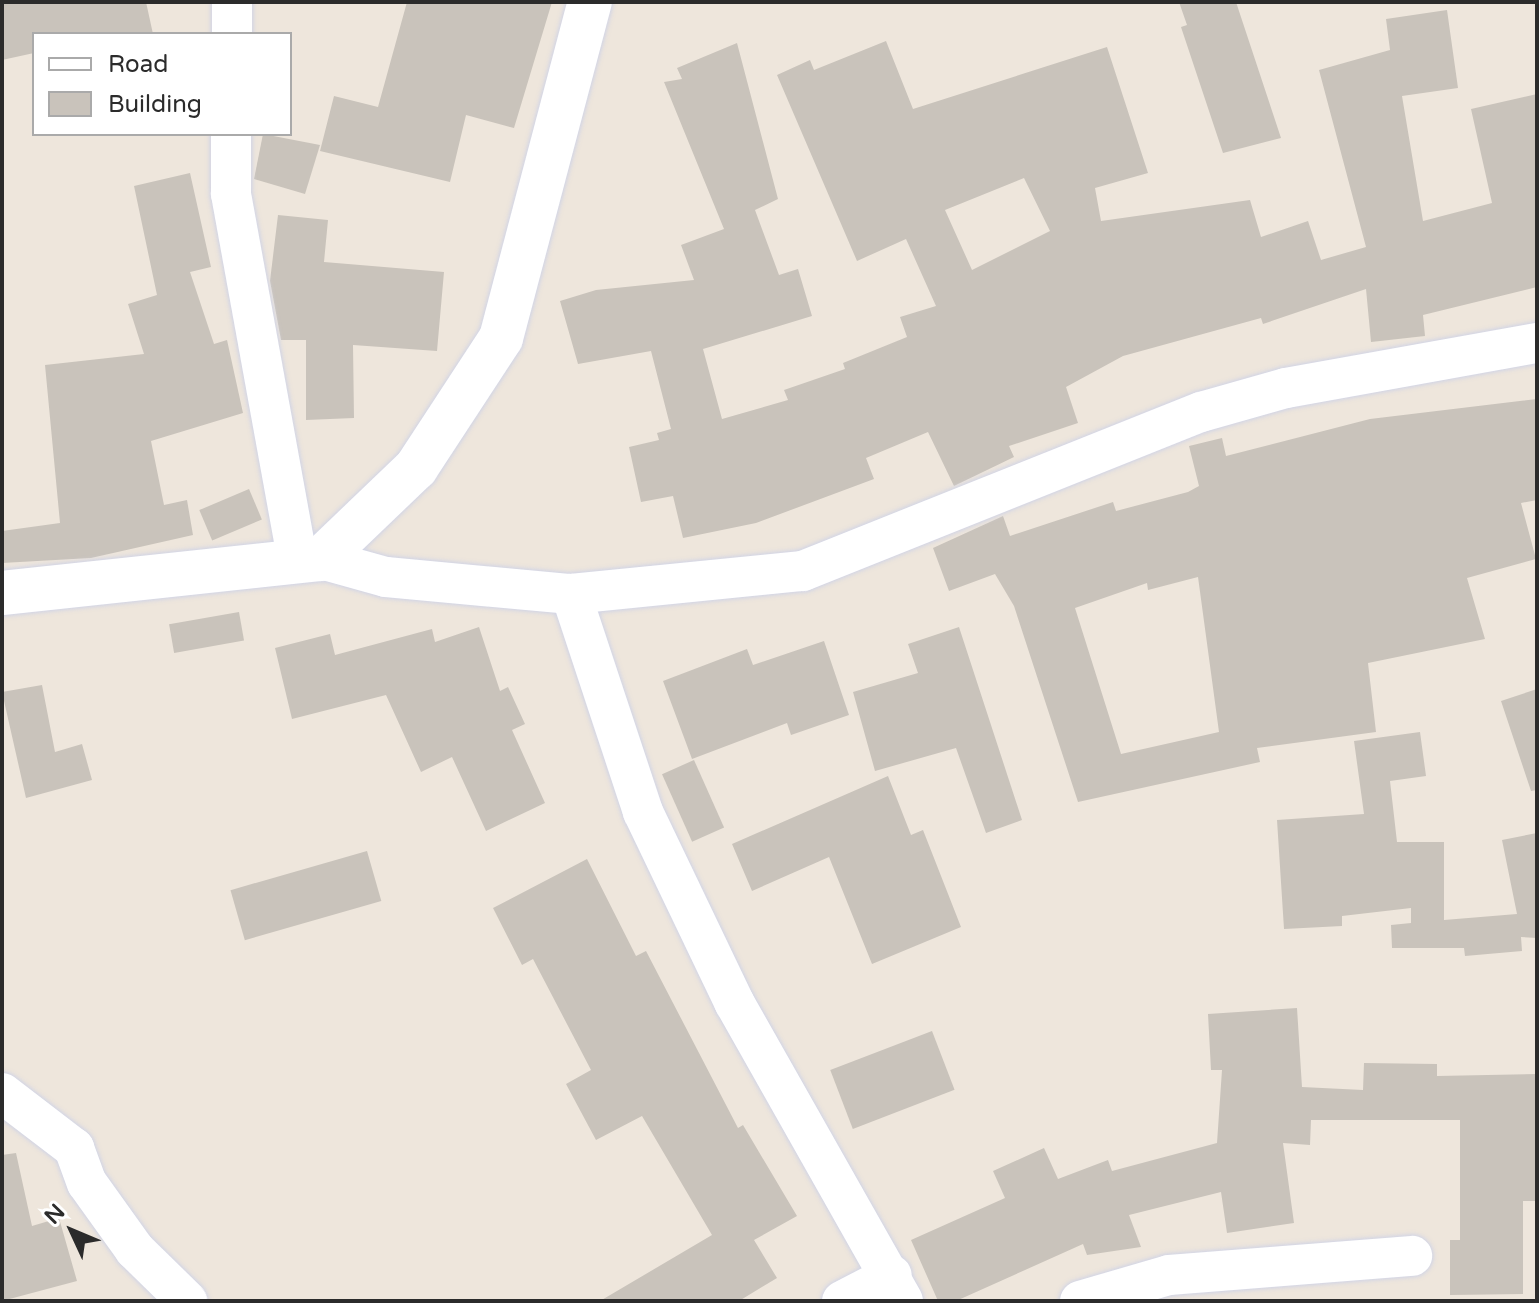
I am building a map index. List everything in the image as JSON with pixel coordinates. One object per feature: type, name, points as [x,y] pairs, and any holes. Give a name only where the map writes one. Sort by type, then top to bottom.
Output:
[{"type":"main road","points":[[2,593],[310,561],[416,468],[501,338],[590,2]]},
{"type":"street","points":[[232,2],[232,32]]},
{"type":"street","points":[[231,136],[231,194],[310,561],[386,577],[571,594],[803,571],[1201,412],[1286,388],[1537,343]]},
{"type":"street","points":[[571,594],[649,825],[734,1002],[898,1288],[842,1301]]},
{"type":"street","points":[[2,1093],[74,1148],[87,1183],[135,1250],[187,1301]]},
{"type":"street","points":[[1080,1301],[1169,1275],[1412,1256]]},
{"type":"building","points":[[2,2],[146,2],[153,32],[32,32],[32,53],[2,60]]},
{"type":"building","points":[[407,2],[552,2],[514,128],[466,115],[450,182],[320,151],[334,96],[378,107]]},
{"type":"building","points":[[1179,2],[1236,2],[1281,138],[1223,153],[1181,27],[1187,25]]},
{"type":"building","points":[[1447,10],[1458,88],[1402,96],[1423,221],[1492,203],[1471,109],[1537,94],[1537,287],[1423,315],[1425,336],[1371,342],[1366,289],[1263,324],[1261,318],[1123,356],[1066,387],[1078,423],[1009,446],[1014,457],[954,486],[928,432],[866,458],[874,479],[756,523],[683,538],[673,496],[641,502],[629,447],[659,440],[657,433],[671,429],[651,351],[578,364],[560,301],[596,290],[694,280],[681,245],[724,229],[664,82],[682,79],[677,68],[737,43],[778,199],[755,210],[779,275],[798,269],[812,316],[703,349],[722,419],[788,400],[784,390],[845,369],[843,363],[907,337],[900,317],[936,306],[906,239],[857,261],[777,75],[810,60],[814,70],[886,41],[913,109],[1107,47],[1148,173],[1095,188],[1101,221],[1250,200],[1261,237],[1308,221],[1321,260],[1366,247],[1319,70],[1390,50],[1386,19]],"holes":[[[1024,178],[1050,231],[972,270],[945,210]]]},
{"type":"building","points":[[263,136],[320,145],[305,194],[254,179]]},
{"type":"building","points":[[190,173],[211,267],[190,272],[214,344],[227,340],[243,413],[151,441],[164,505],[187,500],[193,535],[91,558],[2,563],[2,531],[60,523],[45,365],[144,354],[128,304],[157,295],[134,186]]},
{"type":"building","points":[[278,215],[328,220],[324,262],[444,272],[437,351],[353,345],[354,418],[306,420],[306,340],[281,340],[270,281]]},
{"type":"building","points":[[1537,399],[1537,500],[1521,503],[1536,559],[1467,578],[1485,639],[1368,663],[1376,732],[1257,748],[1260,762],[1078,802],[1014,606],[995,574],[949,591],[933,548],[1003,516],[1010,536],[1113,502],[1116,511],[1188,492],[1199,486],[1189,446],[1222,438],[1226,456],[1370,419]],"holes":[[[1198,577],[1219,732],[1121,754],[1075,608],[1147,583],[1148,590]]]},
{"type":"building","points":[[249,489],[262,519],[212,540],[199,510]]},
{"type":"building","points":[[239,612],[244,641],[174,653],[169,624]]},
{"type":"building","points":[[479,627],[500,691],[508,687],[525,724],[512,730],[545,803],[486,831],[452,757],[421,772],[386,695],[292,719],[275,648],[330,634],[335,655],[432,629],[435,642]]},
{"type":"building","points":[[959,627],[1022,820],[986,833],[956,748],[875,771],[853,692],[918,673],[908,644]]},
{"type":"building","points":[[824,641],[849,715],[791,735],[787,723],[692,759],[663,681],[747,649],[753,665]]},
{"type":"building","points":[[42,685],[55,752],[82,744],[92,780],[26,798],[2,692]]},
{"type":"building","points":[[1537,689],[1537,790],[1531,791],[1501,701]]},
{"type":"building","points":[[1420,732],[1426,776],[1390,781],[1397,842],[1444,842],[1444,920],[1517,914],[1502,840],[1537,833],[1537,938],[1521,937],[1522,951],[1465,956],[1464,948],[1392,948],[1391,925],[1411,923],[1411,908],[1342,916],[1342,926],[1284,929],[1277,820],[1364,814],[1354,741]]},
{"type":"building","points":[[694,760],[724,828],[692,842],[662,774]]},
{"type":"building","points":[[888,776],[911,835],[923,830],[961,927],[872,964],[829,857],[752,891],[732,844]]},
{"type":"building","points":[[367,851],[381,901],[245,940],[231,890]]},
{"type":"building","points":[[587,859],[636,956],[646,951],[738,1128],[743,1125],[797,1216],[754,1240],[777,1278],[739,1301],[600,1301],[712,1235],[642,1116],[596,1140],[566,1084],[591,1070],[533,959],[522,965],[493,908]]},
{"type":"building","points":[[1297,1008],[1302,1087],[1363,1090],[1364,1063],[1437,1064],[1437,1076],[1537,1074],[1537,1201],[1523,1201],[1523,1294],[1450,1295],[1450,1240],[1460,1240],[1460,1120],[1311,1120],[1310,1145],[1283,1143],[1294,1223],[1227,1233],[1221,1192],[1129,1215],[1141,1247],[1087,1255],[1083,1244],[956,1301],[938,1301],[911,1240],[1005,1198],[993,1171],[1044,1148],[1058,1179],[1108,1160],[1112,1171],[1217,1143],[1222,1070],[1211,1070],[1208,1014]]},
{"type":"building","points":[[932,1031],[955,1090],[853,1129],[830,1070]]},
{"type":"building","points":[[16,1153],[32,1226],[59,1218],[77,1281],[2,1301],[2,1155]]}]
